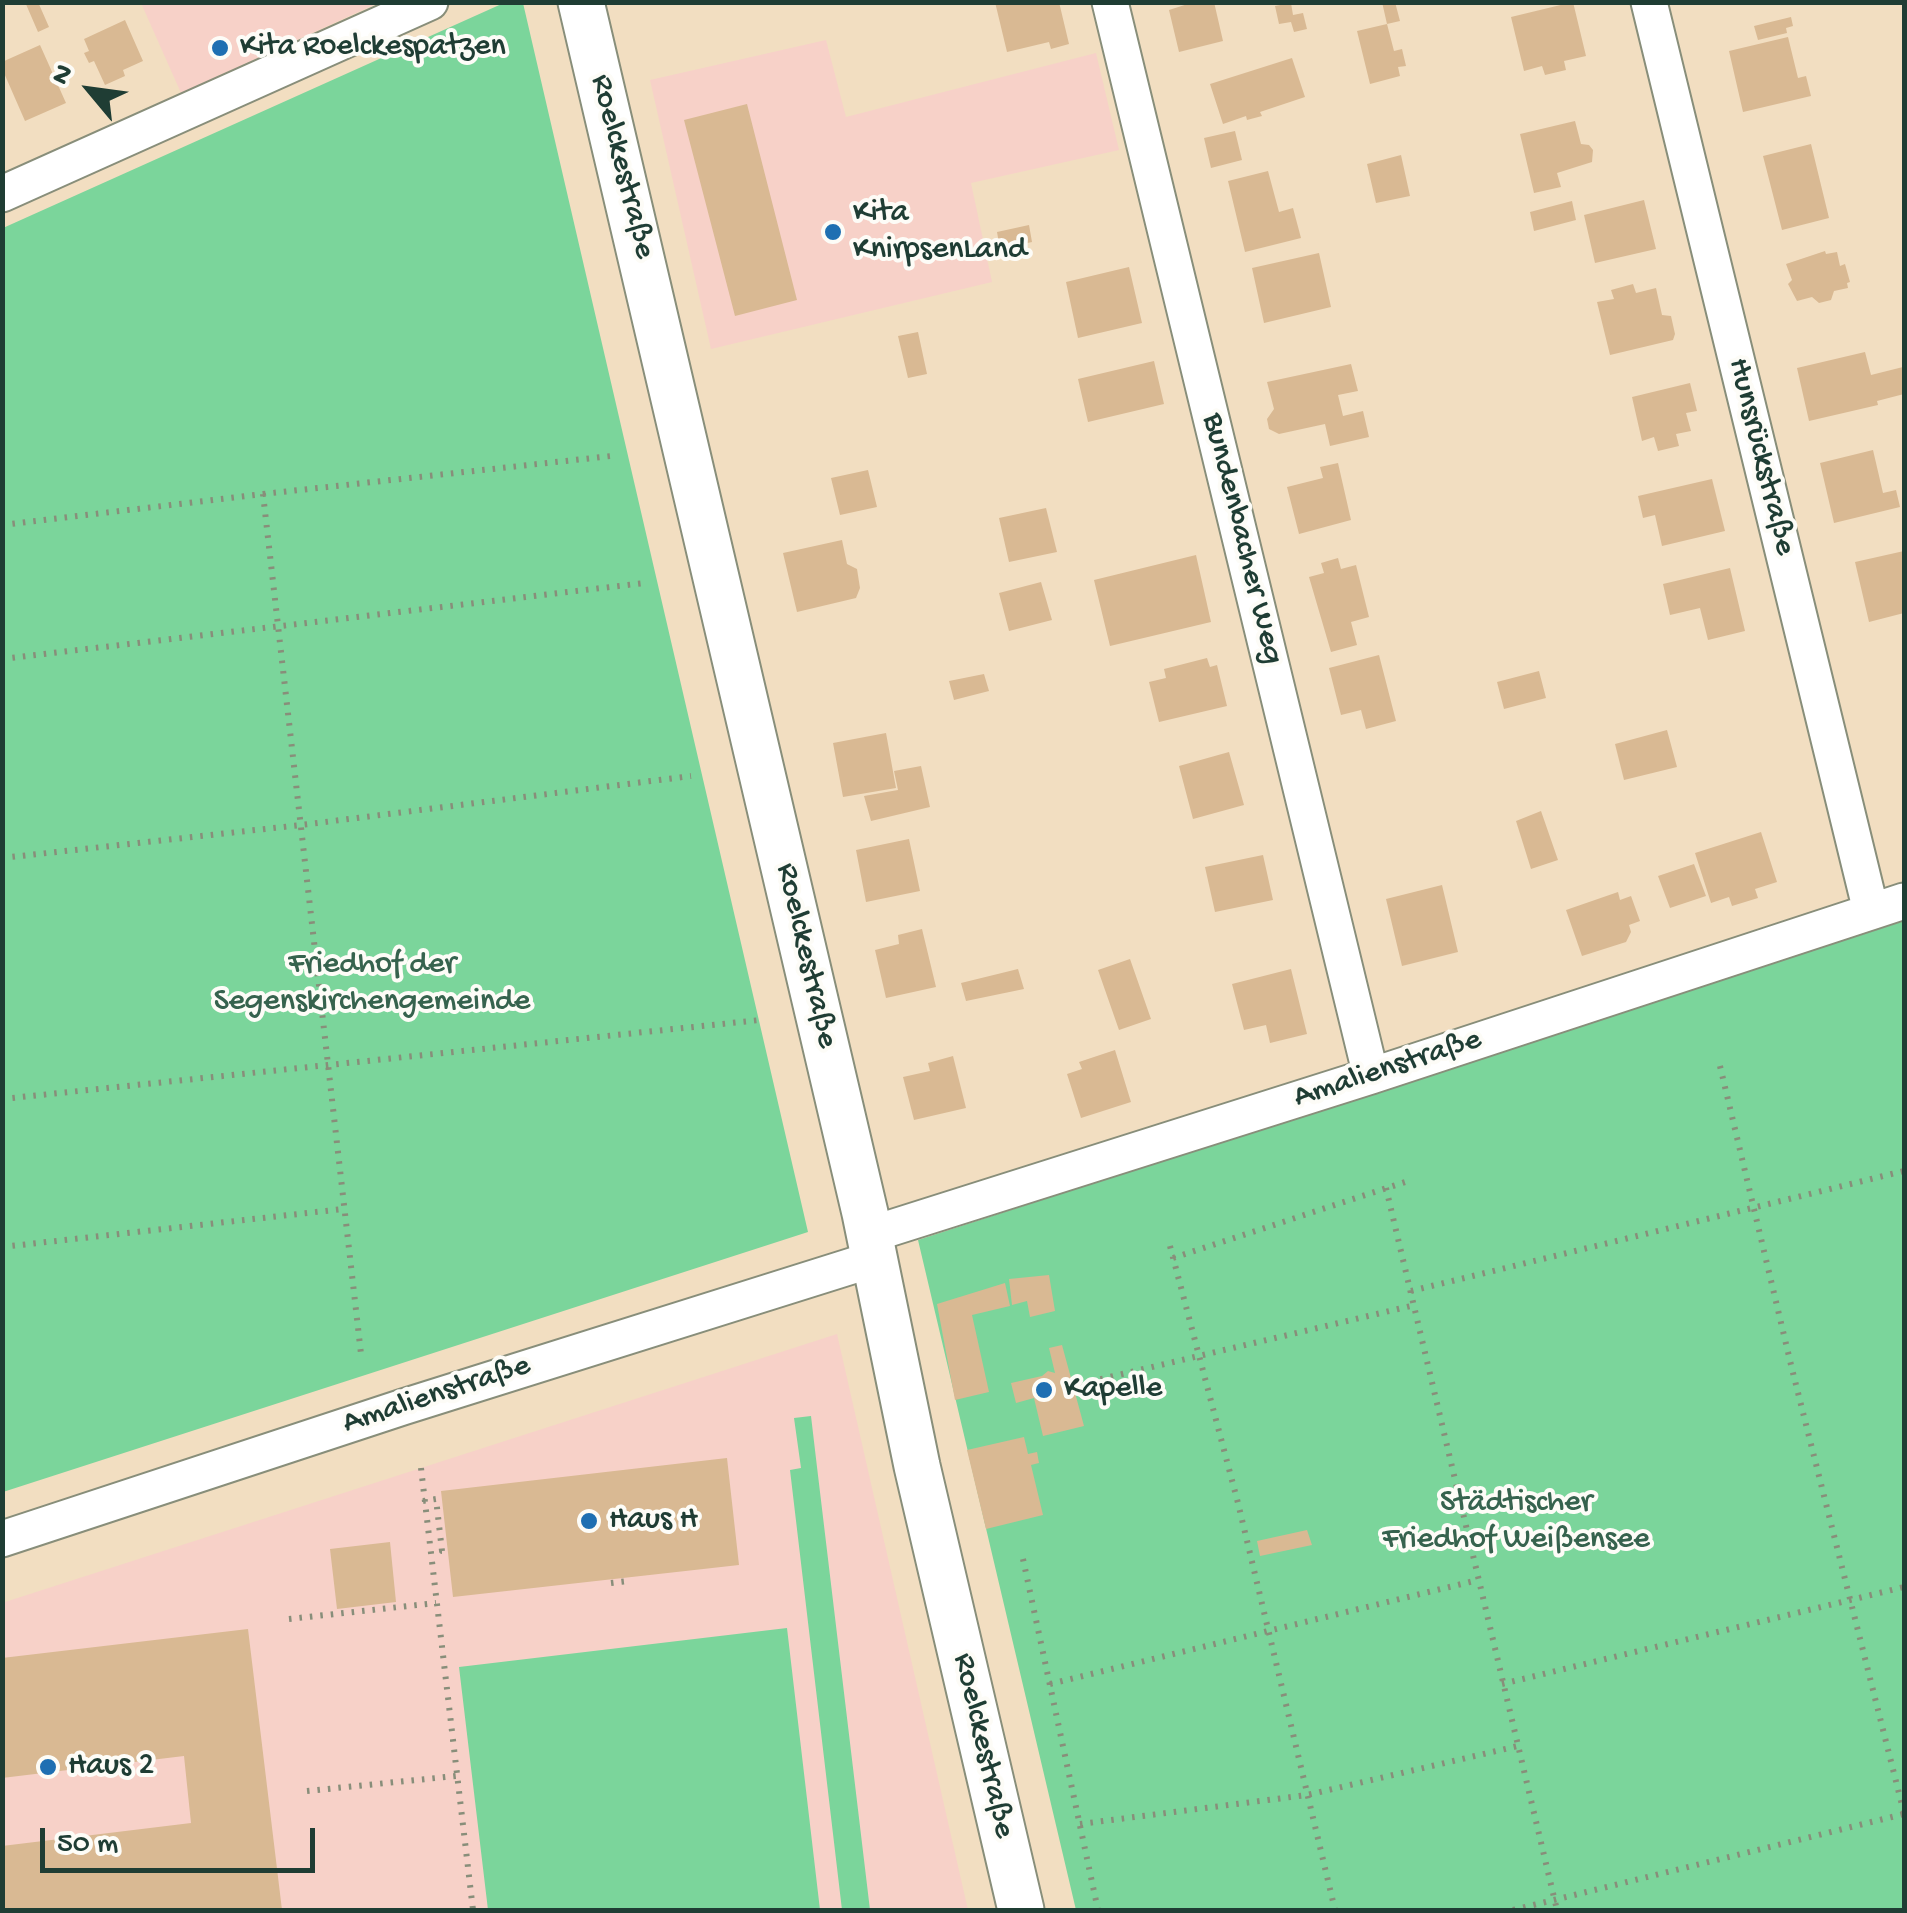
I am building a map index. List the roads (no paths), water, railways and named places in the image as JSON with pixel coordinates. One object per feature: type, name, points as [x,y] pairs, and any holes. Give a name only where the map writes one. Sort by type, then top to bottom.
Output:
[{"type":"street","points":[[2,194],[430,2]]},
{"type":"street","name":"Roelckestraße","points":[[580,2],[650,286],[1021,1910]]},
{"type":"street","name":"Bundenbacher Weg","points":[[1110,2],[1371,1076]]},
{"type":"street","name":"Hunsrückstraße","points":[[1648,2],[1888,906]]},
{"type":"street","name":"Amalienstraße","points":[[2,1538],[403,1407],[1371,1076],[1888,906]]},
{"type":"place","name":"Kita Roelckespatzen","points":[[220,48]]},
{"type":"place","name":"Kita KnirpsenLand","points":[[833,232]]},
{"type":"place","name":"Kapelle","points":[[1044,1390]]},
{"type":"place","name":"Haus H","points":[[589,1521]]},
{"type":"place","name":"Haus 2","points":[[48,1767]]},
{"type":"park label","name":"Friedhof der Segenskirchengemeinde","points":[[372,984]]},
{"type":"park label","name":"Städtischer Friedhof Weißensee","points":[[1516,1522]]}]
